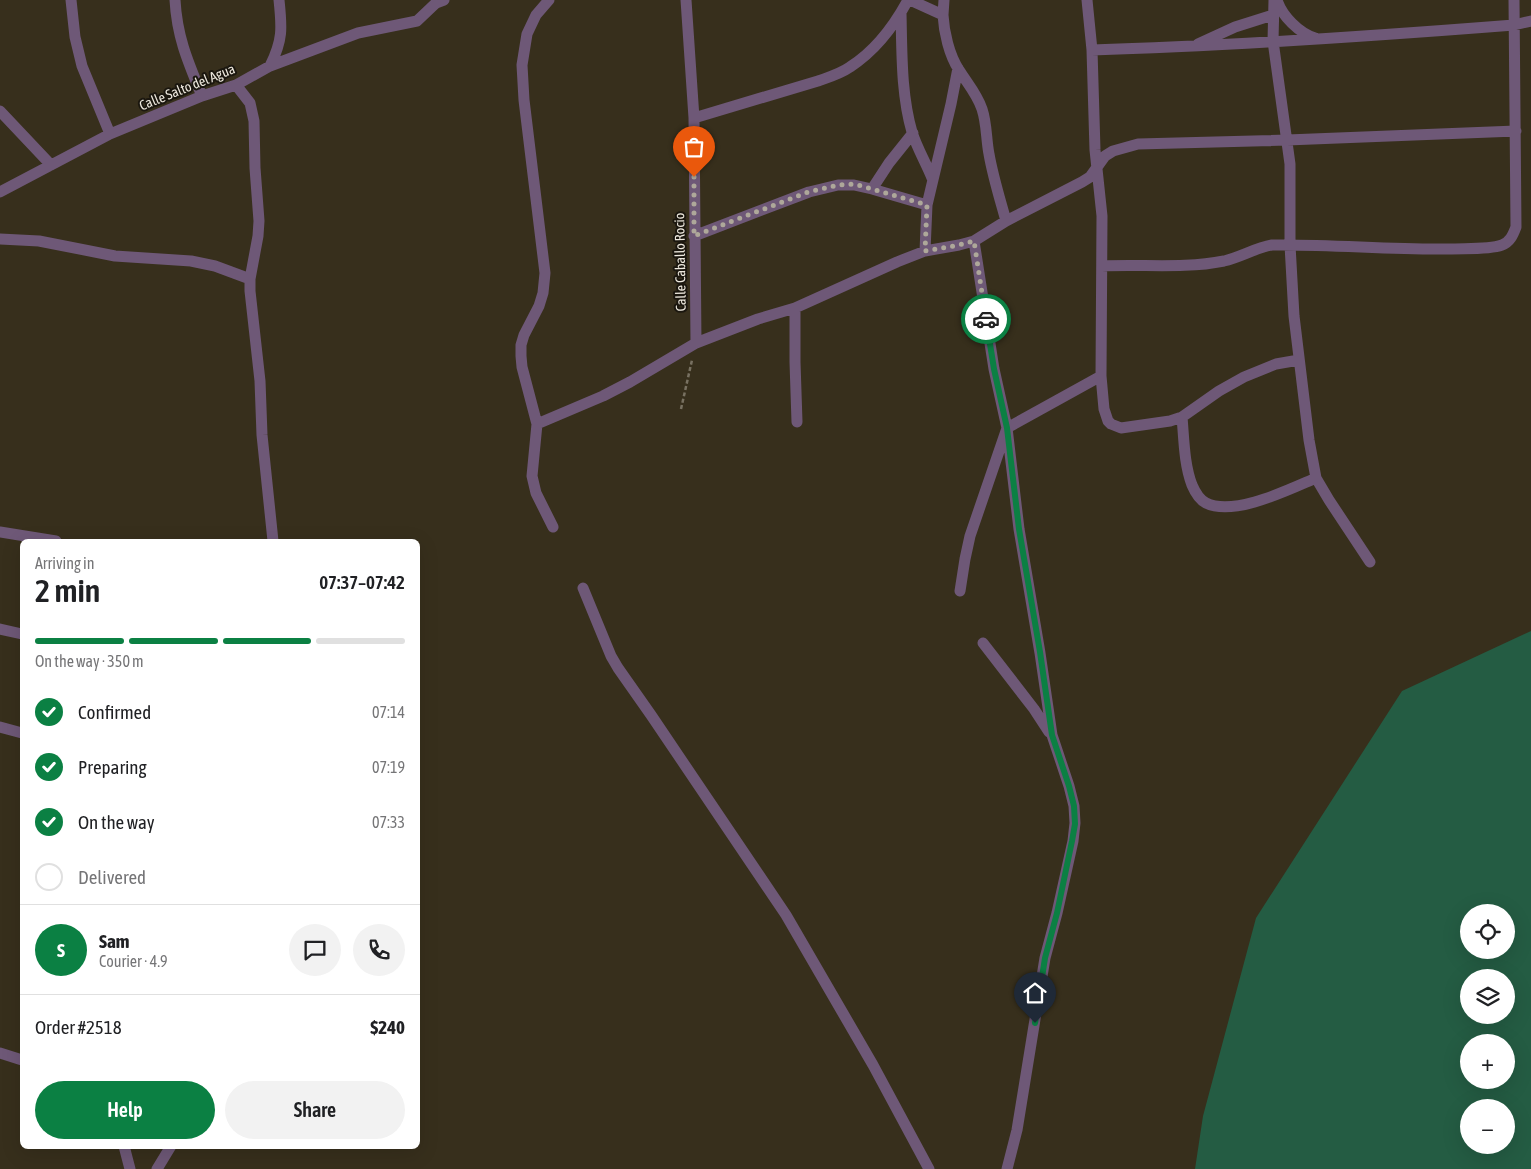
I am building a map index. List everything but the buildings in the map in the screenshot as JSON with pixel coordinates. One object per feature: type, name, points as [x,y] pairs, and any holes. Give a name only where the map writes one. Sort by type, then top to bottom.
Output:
[{"type":"street","points":[[70,0],[75,37],[82,66],[110,134]]},
{"type":"street","points":[[175,0],[184,53],[202,96]]},
{"type":"street","points":[[270,66],[276,54],[281,34],[279,0]]},
{"type":"street","name":"Calle Salto del Agua","points":[[0,192],[110,134],[202,96],[236,85],[270,66],[358,33],[417,20],[436,3],[444,0]]},
{"type":"street","points":[[549,0],[536,15],[527,34],[524,48],[524,100],[544,285],[539,306],[524,334],[521,356],[522,367],[537,424],[532,476],[536,492],[553,528]]},
{"type":"street","name":"Calle Caballo Rocio","points":[[686,0],[694,118],[696,343]]},
{"type":"street","points":[[694,118],[751,102],[836,74],[850,67],[879,42],[909,0],[943,15]]},
{"type":"street","points":[[944,0],[943,28],[958,68],[972,88],[985,118],[989,155],[1006,221]]},
{"type":"street","points":[[1087,0],[1092,50],[1096,169],[1102,216],[1101,376],[1108,421],[1116,426],[1128,428],[1156,424],[1182,417],[1219,392],[1258,370],[1276,364],[1299,360]]},
{"type":"street","points":[[1275,0],[1272,15],[1272,41],[1290,164],[1290,245],[1299,360],[1309,440],[1316,478],[1370,562]]},
{"type":"street","points":[[1275,0],[1298,29],[1307,36],[1322,40]]},
{"type":"street","points":[[1102,266],[1154,267],[1213,262],[1227,260],[1260,247],[1272,245],[1424,249],[1475,248],[1502,245],[1513,236],[1516,228],[1514,0]]},
{"type":"street","points":[[901,13],[903,70],[907,105],[913,133],[932,178]]},
{"type":"street","points":[[1191,47],[1234,27],[1272,15]]},
{"type":"street","points":[[1092,50],[1322,40],[1514,25],[1531,21]]},
{"type":"street","points":[[925,251],[927,205],[958,68]]},
{"type":"street","points":[[236,85],[250,102],[254,121],[258,236],[250,279],[260,380],[262,435],[273,539]]},
{"type":"street","points":[[0,111],[51,165]]},
{"type":"street","points":[[537,424],[603,396],[696,343],[758,319],[795,308],[925,251],[974,241],[1006,221],[1090,177],[1105,156],[1113,151],[1138,144],[1516,132]]},
{"type":"street","points":[[872,189],[889,163],[913,133]]},
{"type":"street","points":[[694,236],[808,192],[838,185],[854,184],[927,205]]},
{"type":"street","points":[[0,239],[39,240],[115,256],[191,261],[215,266],[250,279]]},
{"type":"street","points":[[974,241],[994,369],[1007,428],[1019,529],[1052,735],[1069,786],[1074,806],[1075,824],[1057,913],[1045,958],[1017,1130],[1007,1169]]},
{"type":"street","points":[[795,308],[797,422]]},
{"type":"street","points":[[960,591],[970,536],[1007,428],[1101,376]]},
{"type":"street","points":[[1182,417],[1189,476],[1198,496],[1206,503],[1228,507],[1244,504],[1266,498],[1316,478]]},
{"type":"street","points":[[0,532],[44,539]]},
{"type":"street","points":[[582,588],[610,656],[786,915],[868,1057],[929,1169]]},
{"type":"street","points":[[0,629],[20,634]]},
{"type":"street","points":[[983,643],[1052,735]]},
{"type":"street","points":[[0,727],[20,733]]},
{"type":"street","points":[[0,1054],[20,1059]]},
{"type":"street","points":[[125,1149],[130,1169]]},
{"type":"street","points":[[157,1169],[169,1149]]},
{"type":"path","points":[[681,409],[696,343]]},
{"type":"green space","points":[[1531,631],[1531,1169],[1195,1169],[1203,1116],[1256,918],[1402,691]]},
{"type":"way so far","points":[[694,177],[694,236],[808,192],[838,185],[854,184],[927,205],[925,251],[974,241],[986,319]]},
{"type":"route","points":[[986,319],[994,369],[1007,428],[1019,529],[1052,735],[1074,806],[1075,824],[1072,841],[1057,913],[1045,958],[1035,1023]]}]
